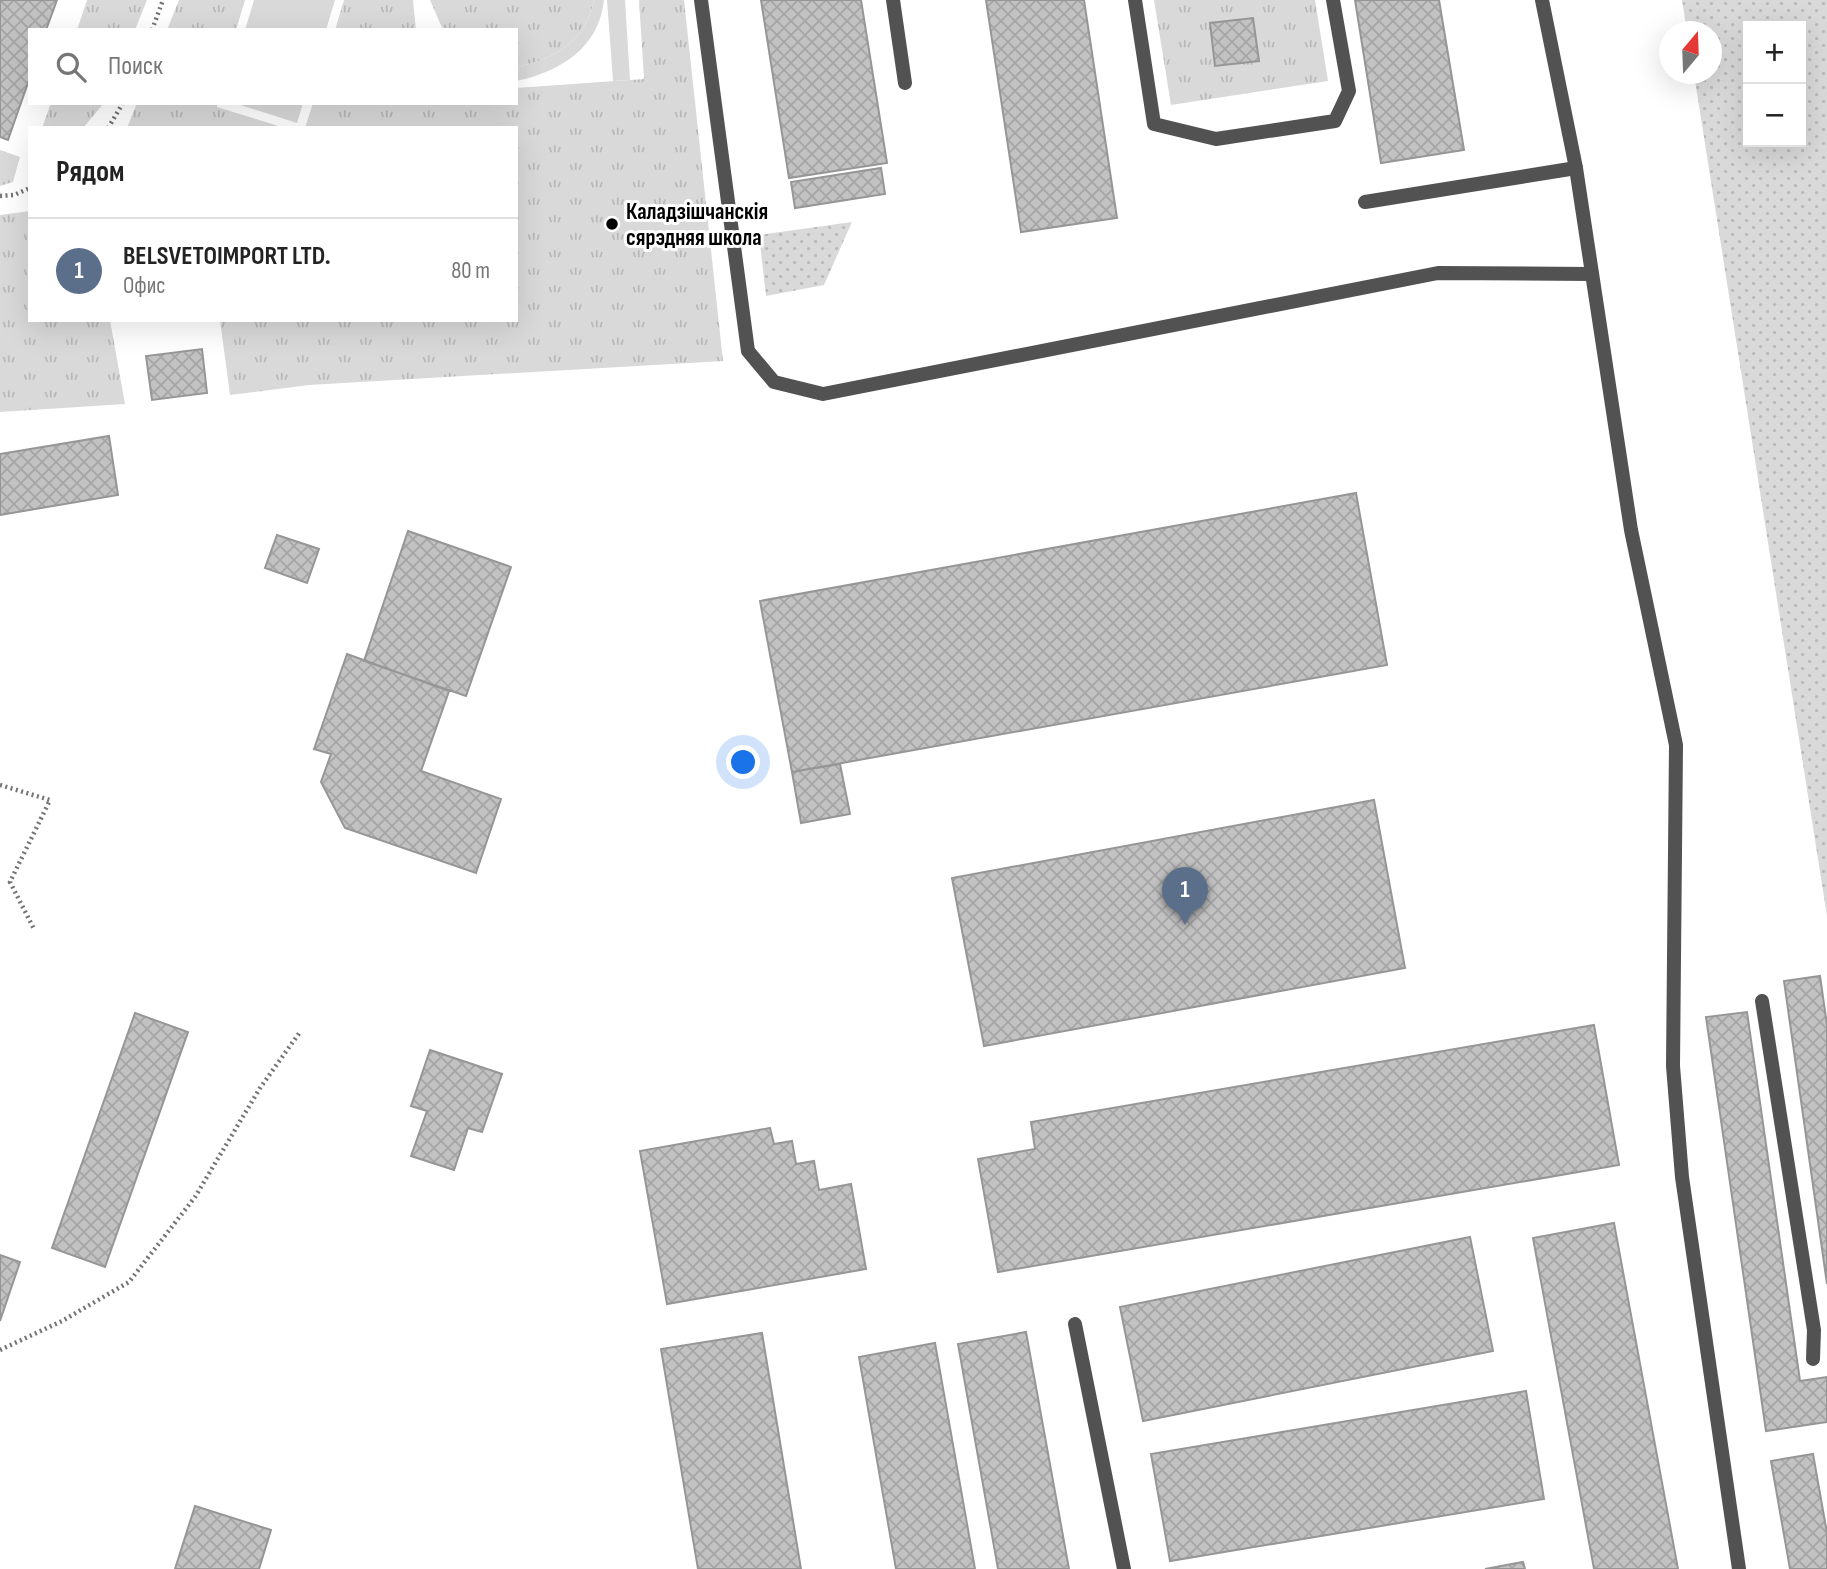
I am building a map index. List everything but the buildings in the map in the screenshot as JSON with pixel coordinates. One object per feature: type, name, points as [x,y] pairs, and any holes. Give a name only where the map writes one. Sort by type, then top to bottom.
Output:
[{"type":"street","points":[[701,0],[748,351],[774,382],[823,394],[1438,273],[1592,274]]},
{"type":"street","points":[[893,0],[905,83]]},
{"type":"street","points":[[1135,0],[1154,124],[1216,139],[1335,121],[1349,91],[1333,0]]},
{"type":"street","points":[[1542,0],[1576,168],[1631,530],[1675,745],[1673,1066],[1682,1177],[1739,1569]]},
{"type":"street","points":[[1365,202],[1576,168]]},
{"type":"street","points":[[1762,1000],[1820,1329],[1812,1359]]},
{"type":"street","points":[[1075,1324],[1124,1569]]},
{"type":"path","points":[[153,28],[163,0]]},
{"type":"path","points":[[109,126],[122,105]]},
{"type":"path","points":[[0,196],[14,195],[28,189]]},
{"type":"path","points":[[0,785],[50,800],[10,882],[34,929]]},
{"type":"path","points":[[0,1350],[62,1321],[130,1282],[195,1197],[260,1088],[300,1032]]},
{"type":"green space","points":[[87,0],[147,0],[136,28],[78,28]]},
{"type":"green space","points":[[179,0],[245,0],[237,28],[168,28]]},
{"type":"green space","points":[[254,0],[335,0],[327,28],[246,28]]},
{"type":"green space","points":[[344,0],[413,0],[416,28],[336,28]]},
{"type":"green space","points":[[430,0],[594,0],[584,27],[566,46],[555,54],[518,67],[518,28],[442,28]]},
{"type":"green space","points":[[594,0],[604,0],[601,17],[594,32],[575,55],[548,71],[518,80],[518,67],[555,54],[566,46],[584,27]]},
{"type":"green space","points":[[607,0],[625,0],[630,80],[613,81]]},
{"type":"green space","points":[[639,0],[684,0],[723,361],[309,385],[230,395],[220,322],[518,322],[518,126],[306,126],[312,105],[518,105],[518,88],[644,79]]},
{"type":"green space","points":[[1154,0],[1315,0],[1328,81],[1171,105]]},
{"type":"green space","points":[[1682,0],[1827,0],[1827,916],[1696,84],[1722,84],[1722,21],[1685,21]]},
{"type":"green space","points":[[50,105],[102,105],[85,126],[43,126]]},
{"type":"green space","points":[[136,105],[217,105],[279,126],[128,126]]},
{"type":"green space","points":[[240,105],[302,105],[297,123]]},
{"type":"green space","points":[[0,150],[20,157],[13,182],[0,186]]},
{"type":"green space","points":[[28,211],[28,322],[110,322],[125,404],[0,412],[0,215]]},
{"type":"green space","points":[[852,222],[824,285],[766,296],[759,235]]},
{"type":"place","name":"Каладзішчанскія сярэдняя школа","points":[[612,224]]},
{"type":"place","name":"BELSVETOIMPORT LTD.","points":[[1185,925]]}]
